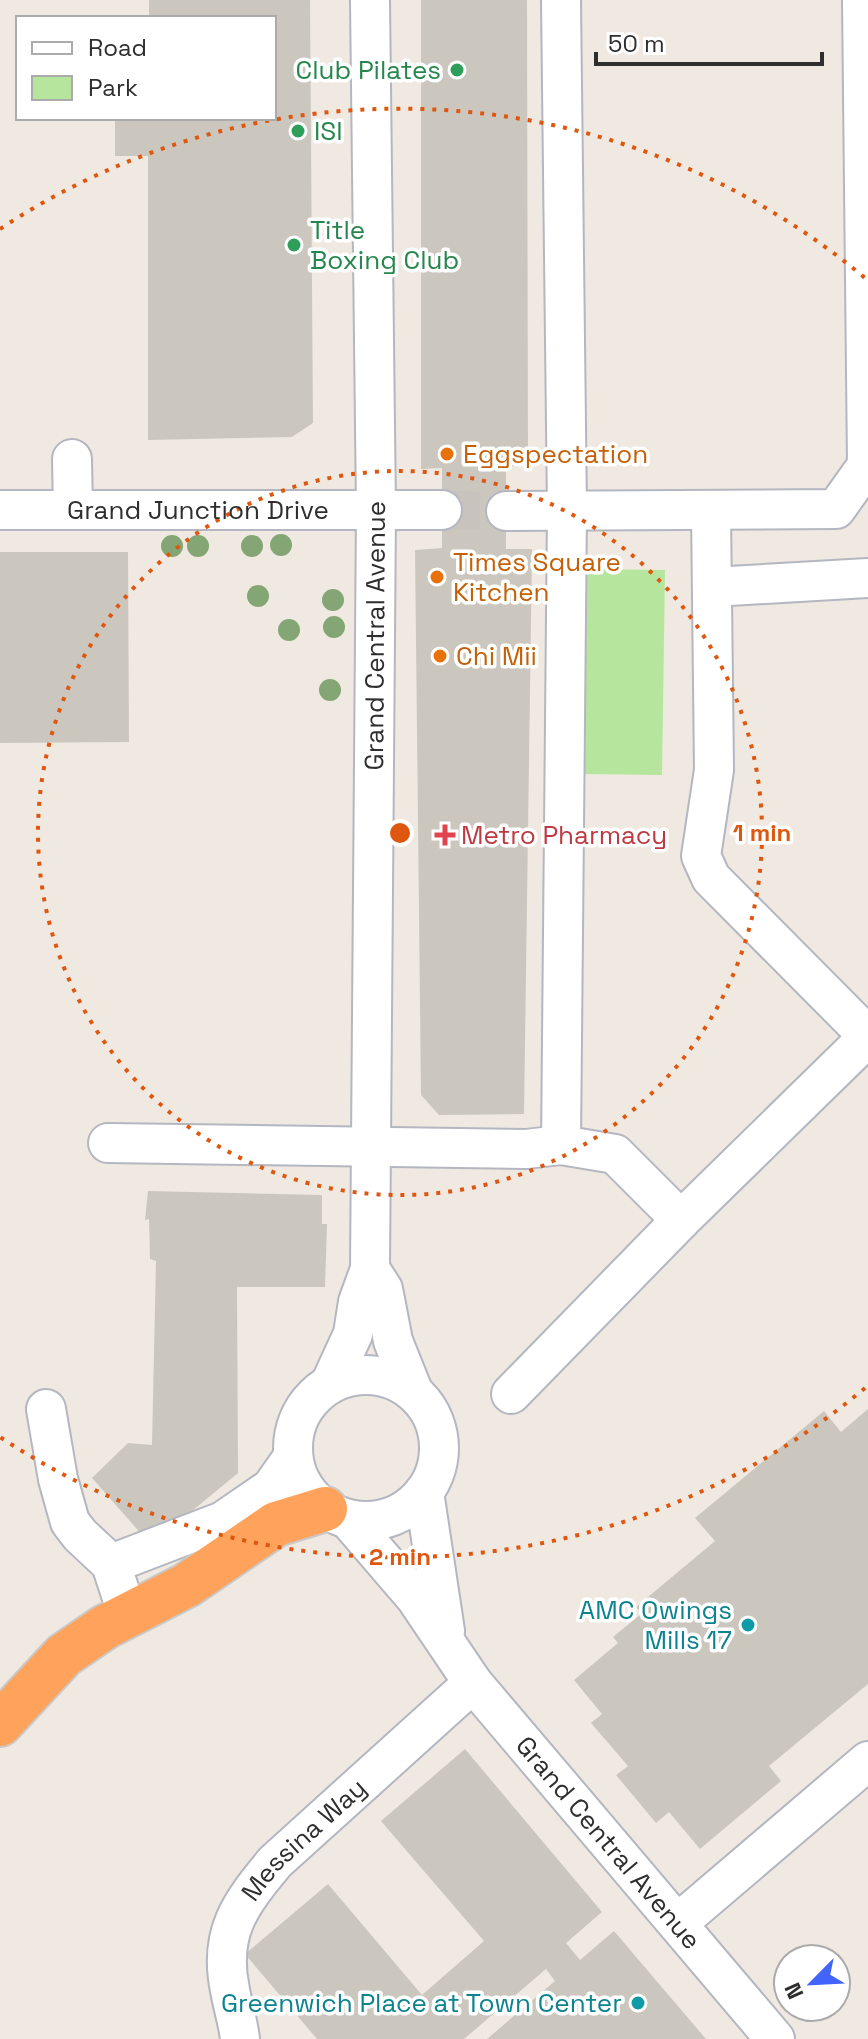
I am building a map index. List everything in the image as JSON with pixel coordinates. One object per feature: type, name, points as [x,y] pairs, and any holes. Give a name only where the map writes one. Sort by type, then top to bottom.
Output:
[{"type":"highway","points":[[0,1724],[64,1655],[105,1627],[187,1585],[276,1524],[337,1514]]},
{"type":"street","points":[[561,0],[567,510],[561,1145]]},
{"type":"street","points":[[506,511],[836,509],[868,464],[862,0]]},
{"type":"street","name":"Grand Central Avenue","points":[[330,1384],[353,1334],[358,1302],[370,1269],[376,511],[371,1]]},
{"type":"street","points":[[72,459],[73,510]]},
{"type":"street","name":"Grand Junction Drive","points":[[0,510],[442,510]]},
{"type":"street","points":[[511,1394],[681,1220],[868,1037],[711,878],[701,856],[714,770],[711,511]]},
{"type":"street","points":[[712,587],[868,578]]},
{"type":"street","points":[[108,1143],[526,1149],[561,1145],[615,1154],[681,1220]]},
{"type":"street","name":"Grand Central Avenue","points":[[370,1269],[383,1289],[393,1341],[413,1391]]},
{"type":"street","name":"Grand Central Avenue","points":[[337,1514],[373,1522],[397,1515],[417,1501],[432,1481],[439,1458],[438,1433],[429,1409],[413,1391],[392,1378],[367,1374],[342,1377],[320,1389],[303,1408],[294,1431],[293,1457],[298,1477],[309,1495],[337,1514],[406,1586],[473,1683],[775,2039]]},
{"type":"street","points":[[46,1409],[58,1479],[70,1522],[111,1564],[128,1616]]},
{"type":"street","points":[[111,1564],[223,1521],[271,1488],[293,1457]]},
{"type":"street","name":"Grand Central Avenue","points":[[424,1492],[446,1642]]},
{"type":"street","name":"Messina Way","points":[[240,2039],[225,1953],[232,1922],[248,1893],[275,1862],[473,1683]]},
{"type":"street","points":[[678,1923],[868,1761]]},
{"type":"green space","points":[[584,569],[665,570],[662,775],[582,774]]},
{"type":"building","points":[[149,0],[310,0],[313,423],[292,437],[148,440],[148,156],[115,156],[115,120],[276,120],[276,16],[149,16]]},
{"type":"building","points":[[421,0],[527,0],[528,462],[506,468],[506,549],[532,549],[524,1114],[439,1115],[421,1095],[415,550],[442,548],[442,468],[421,469]]},
{"type":"building","points":[[0,552],[128,552],[129,742],[0,743]]},
{"type":"building","points":[[148,1191],[322,1195],[322,1224],[327,1224],[325,1287],[237,1287],[238,1473],[151,1545],[92,1478],[128,1443],[152,1445],[156,1261],[150,1259],[149,1219],[145,1220]]},
{"type":"building","name":"AMC Owings Mills 17","points":[[868,1409],[868,1684],[769,1766],[781,1781],[700,1849],[669,1812],[656,1823],[616,1775],[628,1766],[591,1723],[602,1714],[574,1680],[618,1643],[613,1637],[642,1613],[636,1607],[715,1541],[695,1518],[824,1411],[841,1432]]},
{"type":"building","points":[[465,1749],[602,1912],[566,1943],[580,1960],[614,1931],[706,2039],[487,2039],[555,1981],[546,1969],[464,2039],[317,2039],[245,1954],[328,1884],[422,1995],[484,1941],[381,1821]]},
{"type":"tunnel","points":[[442,510],[506,511]]},
{"type":"place","name":"Club Pilates","points":[[457,70]]},
{"type":"place","name":"ISI","points":[[298,131]]},
{"type":"place","name":"Title Boxing Club","points":[[294,245]]},
{"type":"place","name":"Eggspectation","points":[[447,454]]},
{"type":"place","name":"Times Square Kitchen","points":[[437,577]]},
{"type":"place","name":"Chi Mii","points":[[440,656]]},
{"type":"place","name":"Metro Pharmacy","points":[[445,835]]},
{"type":"place","name":"AMC Owings Mills 17","points":[[748,1625]]},
{"type":"place","name":"Greenwich Place at Town Center","points":[[638,2003]]}]
